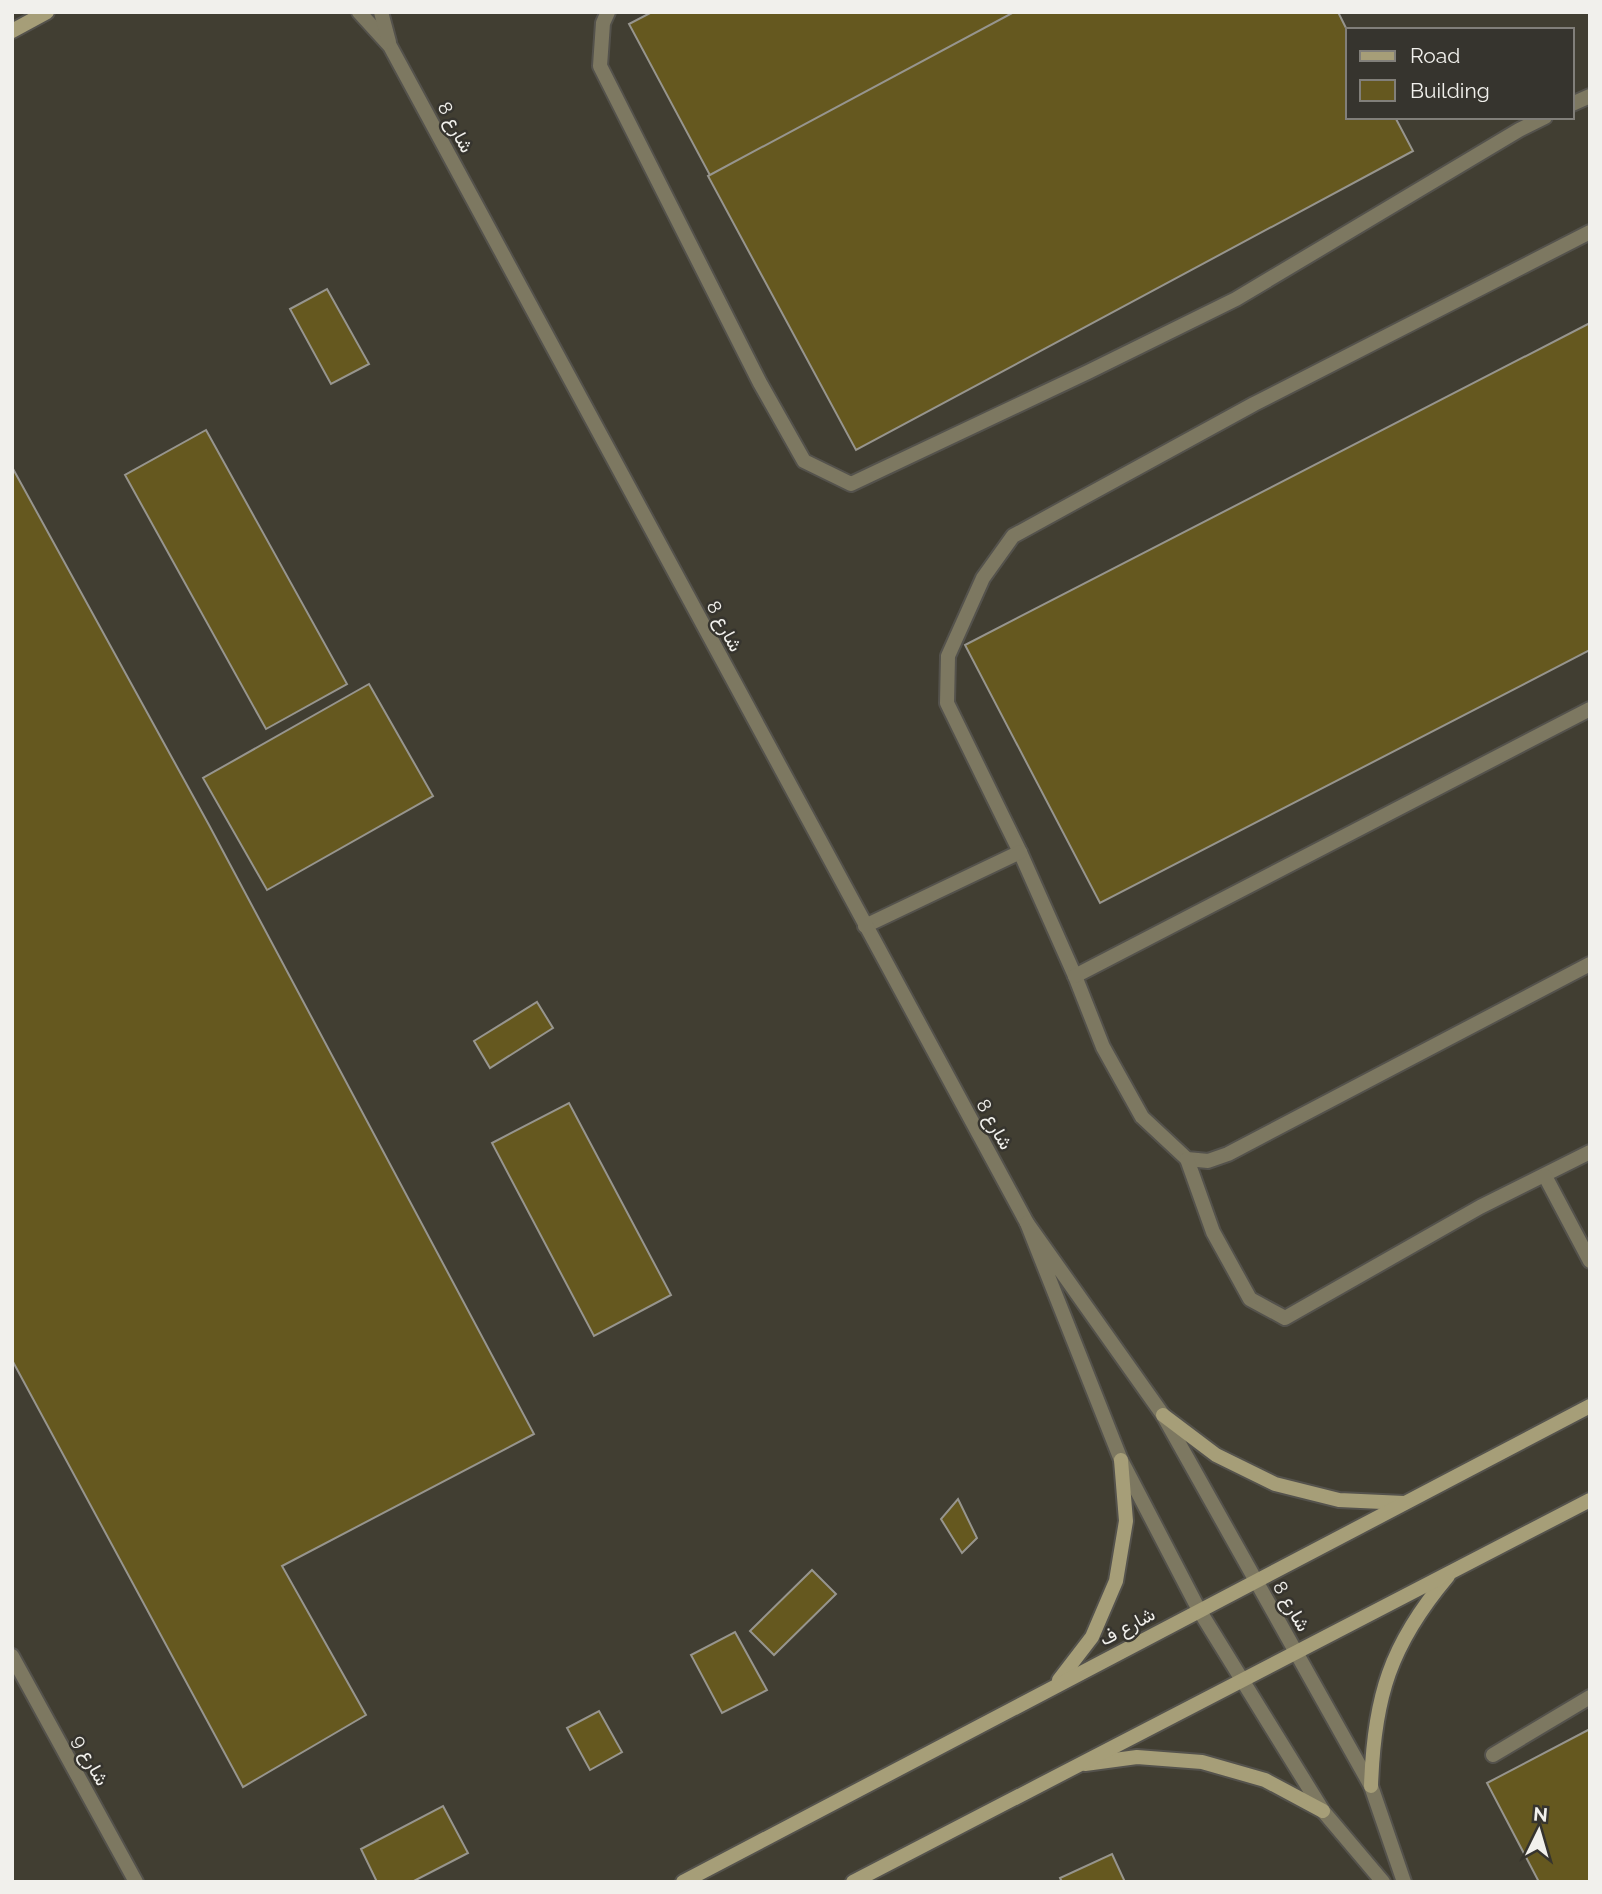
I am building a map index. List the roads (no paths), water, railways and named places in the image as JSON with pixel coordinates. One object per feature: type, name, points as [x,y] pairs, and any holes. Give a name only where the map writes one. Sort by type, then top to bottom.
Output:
[{"type":"street","points":[[12,31],[47,12]]},
{"type":"street","name":"شارع 8","points":[[359,12],[390,46]]},
{"type":"street","name":"شارع 8","points":[[381,12],[390,46],[1027,1223],[1163,1415],[1371,1786],[1404,1882]]},
{"type":"street","points":[[608,12],[603,23],[600,66],[754,372],[804,461],[851,484],[1236,299],[1541,119]]},
{"type":"street","points":[[1574,103],[1590,96]]},
{"type":"street","points":[[1590,232],[1254,404],[1013,536],[983,578],[948,656],[947,703],[1020,852],[1075,976],[1102,1047],[1142,1117],[1188,1159],[1213,1233],[1250,1300],[1285,1318],[1480,1207],[1590,1152]]},
{"type":"street","points":[[1075,976],[1590,709]]},
{"type":"street","points":[[864,926],[1020,852]]},
{"type":"street","points":[[1188,1159],[1208,1161],[1228,1154],[1590,964]]},
{"type":"street","points":[[1545,1176],[1590,1261]]},
{"type":"street","name":"شارع 8","points":[[1027,1223],[1122,1461],[1199,1610],[1323,1811],[1383,1882]]},
{"type":"street","name":"شارع ف","points":[[683,1882],[1590,1406]]},
{"type":"street","points":[[1163,1415],[1216,1455],[1275,1484],[1339,1500],[1405,1503]]},
{"type":"street","points":[[1055,1686],[1092,1637],[1116,1581],[1126,1521],[1122,1461]]},
{"type":"street","points":[[853,1882],[1590,1500]]},
{"type":"street","points":[[1371,1786],[1373,1739],[1382,1692],[1399,1647],[1423,1606],[1454,1570]]},
{"type":"street","name":"شارع 9","points":[[12,1656],[136,1882]]},
{"type":"street","points":[[1493,1755],[1590,1697]]},
{"type":"street","points":[[1073,1766],[1138,1757],[1202,1762],[1265,1780],[1323,1811]]}]
